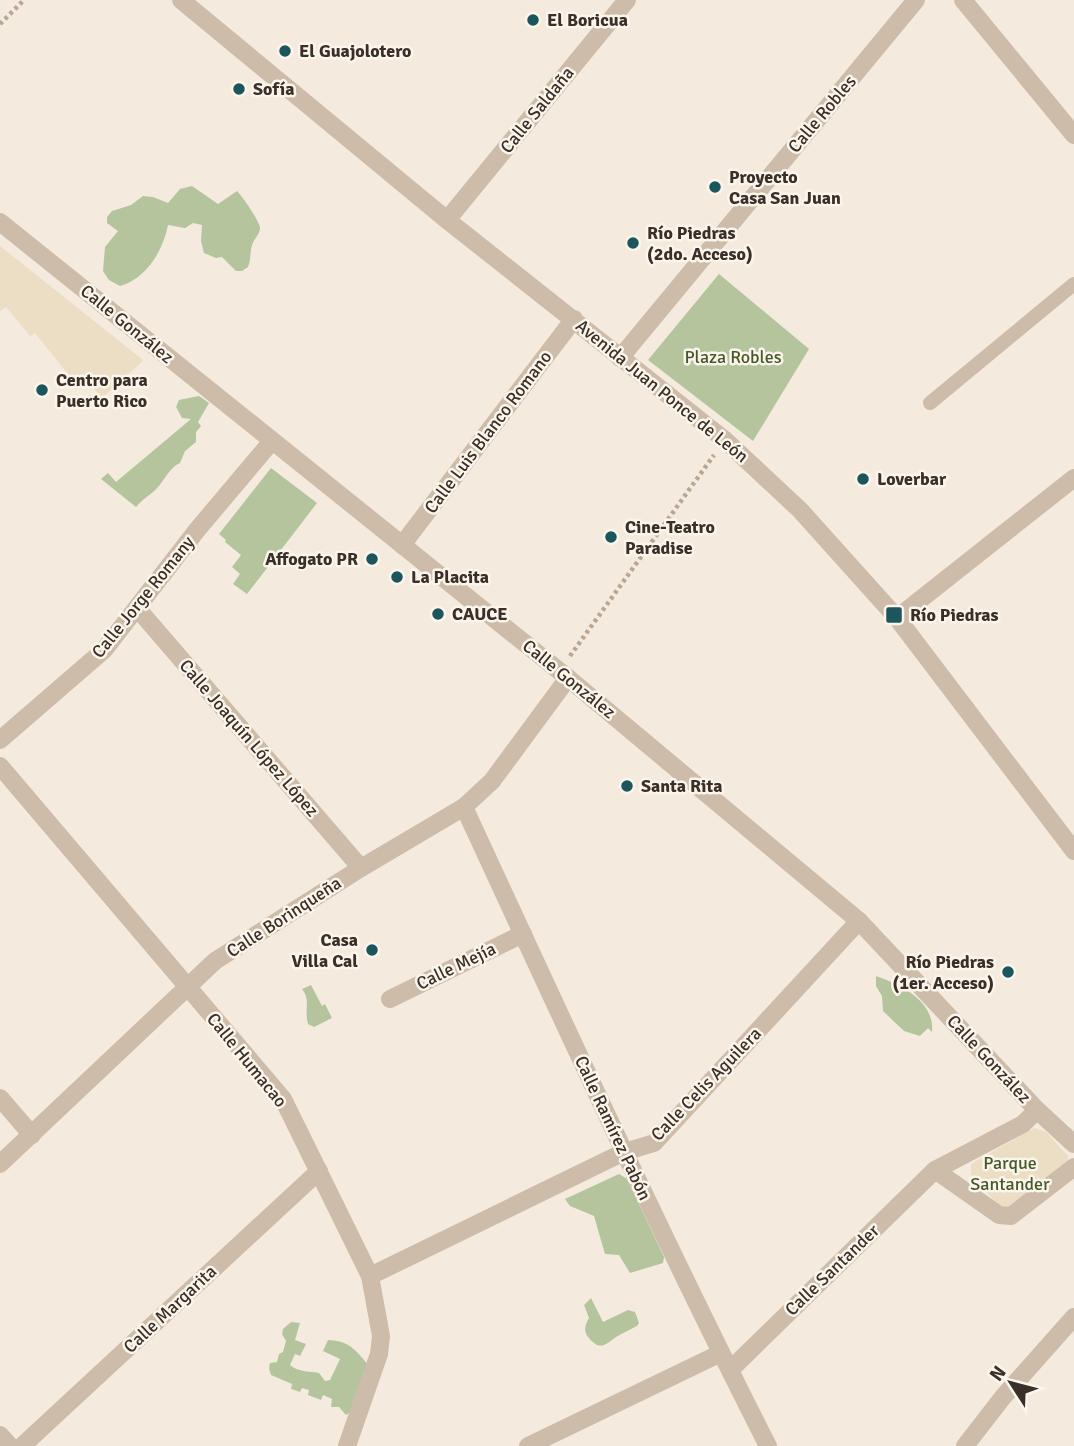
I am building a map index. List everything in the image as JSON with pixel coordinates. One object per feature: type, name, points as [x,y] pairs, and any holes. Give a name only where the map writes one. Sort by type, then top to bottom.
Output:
[{"type":"street","name":"Avenida Juan Ponce de León","points":[[181,0],[447,220],[725,440],[800,510],[897,618],[1074,851]]},
{"type":"street","name":"Calle Saldaña","points":[[447,220],[627,0]]},
{"type":"street","name":"Calle Robles","points":[[620,358],[916,0]]},
{"type":"street","points":[[963,0],[1073,131]]},
{"type":"street","name":"Calle González","points":[[0,222],[564,674],[859,921],[1037,1110],[1074,1144]]},
{"type":"street","name":"Calle Luis Blanco Romano","points":[[402,545],[574,319]]},
{"type":"street","name":"Calle Jorge Romany","points":[[0,740],[104,650],[197,530],[272,441]]},
{"type":"street","points":[[897,618],[1074,478]]},
{"type":"street","name":"Calle Joaquín López López","points":[[137,608],[361,868]]},
{"type":"street","name":"Calle Borinqueña","points":[[0,1164],[215,961],[361,868],[464,807],[492,781],[564,674]]},
{"type":"street","name":"Calle Humacao","points":[[0,765],[282,1099],[319,1171],[370,1276],[381,1336],[379,1354],[347,1446]]},
{"type":"street","name":"Calle Ramírez Pabón","points":[[464,807],[624,1152],[720,1353],[768,1446]]},
{"type":"street","name":"Calle Celis Aguilera","points":[[370,1276],[624,1152],[654,1143],[859,921]]},
{"type":"street","name":"Calle Mejía","points":[[390,999],[523,934]]},
{"type":"street","points":[[0,1098],[32,1135]]},
{"type":"street","name":"Calle Santander","points":[[730,1370],[935,1170],[1023,1124],[1037,1110]]},
{"type":"street","points":[[935,1170],[999,1216],[1011,1216],[1074,1167]]},
{"type":"street","name":"Calle Margarita","points":[[22,1446],[319,1171]]},
{"type":"street","points":[[965,1446],[1003,1397],[1074,1317]]},
{"type":"street","points":[[528,1446],[720,1353]]},
{"type":"street","points":[[0,1435],[10,1446]]},
{"type":"lane","points":[[930,403],[1074,284]]},
{"type":"path","points":[[0,24],[24,0]]},
{"type":"path","points":[[564,674],[725,440]]},
{"type":"green space","points":[[192,186],[218,204],[237,191],[247,204],[260,229],[252,245],[248,267],[236,271],[222,257],[216,258],[204,253],[201,241],[202,225],[193,223],[185,228],[168,225],[162,245],[152,263],[138,277],[120,286],[109,280],[103,271],[105,247],[118,231],[107,223],[107,217],[112,211],[131,205],[143,196],[168,203],[180,189]]},
{"type":"green space","name":"Plaza Robles","points":[[719,274],[809,349],[753,441],[648,360]]},
{"type":"green space","points":[[199,396],[209,403],[198,422],[201,426],[196,432],[196,442],[185,451],[180,463],[172,468],[157,488],[136,507],[101,479],[108,473],[116,482],[191,419],[182,418],[176,407],[179,400]]},
{"type":"green space","points":[[271,468],[317,503],[247,594],[233,584],[240,574],[232,567],[241,555],[219,534]]},
{"type":"green space","points":[[876,976],[896,984],[922,1003],[928,1011],[932,1032],[928,1028],[920,1036],[904,1031],[883,1011]]},
{"type":"green space","points":[[311,985],[332,1018],[314,1027],[308,1024],[306,997],[302,989]]},
{"type":"green space","points":[[619,1174],[627,1179],[664,1257],[663,1263],[630,1273],[619,1255],[605,1254],[594,1216],[570,1206],[565,1199]]},
{"type":"green space","points":[[591,1298],[603,1322],[628,1310],[635,1312],[639,1323],[599,1346],[585,1331],[589,1318],[584,1305]]},
{"type":"green space","points":[[291,1322],[300,1323],[295,1340],[306,1344],[300,1356],[295,1354],[290,1365],[293,1367],[319,1373],[325,1381],[330,1380],[340,1359],[323,1351],[328,1340],[349,1345],[372,1370],[352,1411],[346,1415],[339,1407],[331,1407],[332,1399],[323,1395],[321,1400],[308,1395],[309,1390],[302,1388],[300,1392],[291,1389],[292,1384],[271,1375],[270,1363],[277,1362],[279,1354],[283,1352],[286,1341],[282,1334],[283,1329]]},
{"type":"shaded area","points":[[0,246],[143,361],[102,398],[82,374],[73,380],[35,333],[30,336],[6,307],[0,311]]},
{"type":"shaded area","name":"Parque Santander","points":[[1034,1128],[1046,1132],[1068,1156],[1068,1161],[1010,1209],[1001,1208],[971,1174],[971,1164]]},
{"type":"place","name":"El Boricua","points":[[533,20]]},
{"type":"place","name":"El Guajolotero","points":[[285,51]]},
{"type":"place","name":"Sofía","points":[[239,89]]},
{"type":"place","name":"Proyecto Casa San Juan","points":[[715,187]]},
{"type":"place","name":"Río Piedras (2do. Acceso)","points":[[633,243]]},
{"type":"place","name":"Centro para Puerto Rico","points":[[42,390]]},
{"type":"place","name":"Loverbar","points":[[863,479]]},
{"type":"place","name":"Cine-Teatro Paradise","points":[[611,537]]},
{"type":"place","name":"Affogato PR","points":[[372,559]]},
{"type":"place","name":"La Placita","points":[[397,577]]},
{"type":"place","name":"CAUCE","points":[[438,614]]},
{"type":"place","name":"Río Piedras","points":[[894,615]]},
{"type":"place","name":"Santa Rita","points":[[627,786]]},
{"type":"place","name":"Casa Villa Cal","points":[[372,950]]},
{"type":"place","name":"Río Piedras (1er. Acceso)","points":[[1008,972]]}]
